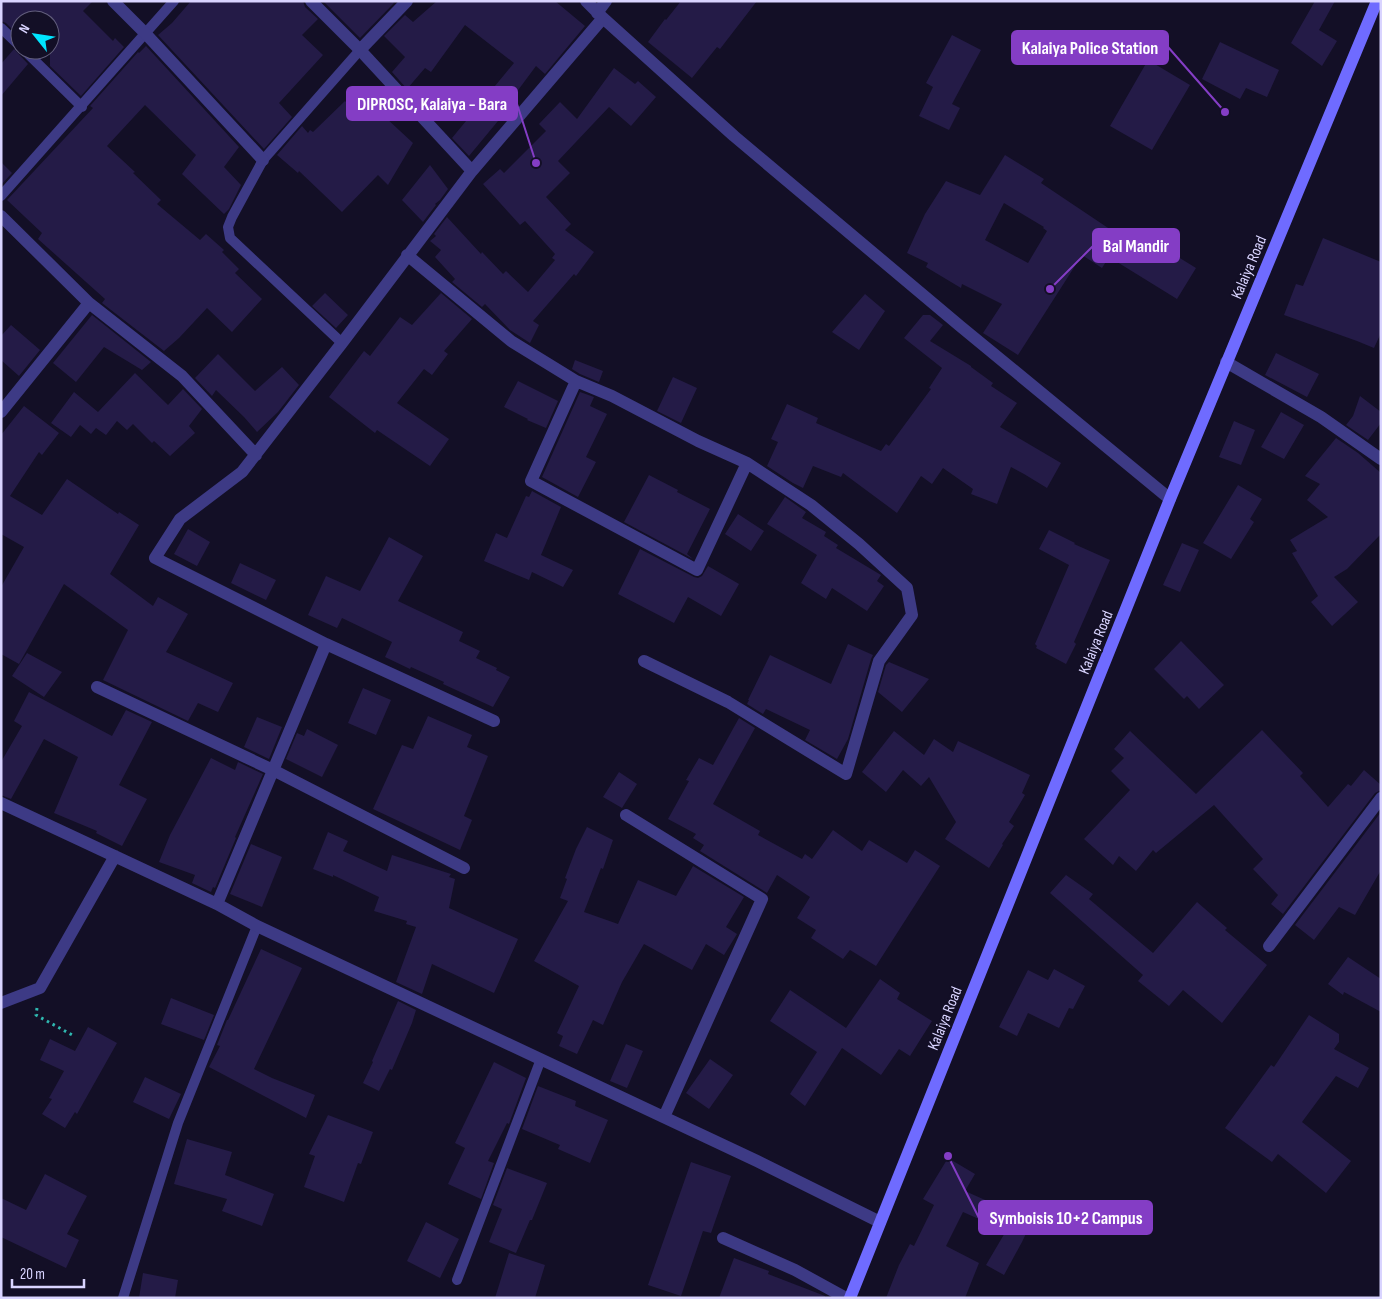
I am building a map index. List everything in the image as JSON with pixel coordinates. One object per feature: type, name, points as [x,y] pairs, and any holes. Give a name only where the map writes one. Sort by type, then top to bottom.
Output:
[{"type":"main road","name":"Kalaiya Road","points":[[848,1298],[1226,362],[1376,1]]},
{"type":"street","points":[[112,1],[146,33],[263,160]]},
{"type":"street","points":[[311,1],[360,50],[472,171]]},
{"type":"street","points":[[360,50],[407,1]]},
{"type":"street","points":[[586,1],[734,136],[952,320],[1170,500]]},
{"type":"street","points":[[494,721],[326,644],[155,558],[180,519],[242,472],[256,455],[472,171],[600,15],[606,1]]},
{"type":"street","points":[[1,216],[89,303],[182,376],[256,455]]},
{"type":"street","points":[[407,256],[511,341],[576,381],[620,400],[698,441],[747,463],[812,505],[859,544],[907,588],[912,615],[879,661],[846,774],[728,702],[644,661]]},
{"type":"street","points":[[1,412],[89,303]]},
{"type":"street","points":[[1226,362],[1321,417],[1381,459]]},
{"type":"street","points":[[576,381],[531,481],[697,570],[747,463]]},
{"type":"street","points":[[217,904],[326,644]]},
{"type":"street","points":[[97,686],[273,770],[464,868]]},
{"type":"street","points":[[1269,946],[1381,798]]},
{"type":"street","points":[[1,803],[217,904],[256,926],[758,1161],[880,1222]]},
{"type":"street","points":[[626,815],[762,899],[664,1117]]},
{"type":"street","points":[[1,1003],[40,988],[115,856]]},
{"type":"street","points":[[723,1238],[795,1270],[848,1298]]},
{"type":"lane","points":[[1,196],[82,107],[174,1]]},
{"type":"lane","points":[[342,343],[230,238],[228,228],[232,216],[263,160],[360,50]]},
{"type":"lane","points":[[34,60],[82,107]]},
{"type":"lane","points":[[123,1298],[178,1123],[256,926]]},
{"type":"lane","points":[[457,1280],[541,1059]]},
{"type":"path","points":[[40,988],[36,1015],[74,1036]]},
{"type":"building","points":[[1,1],[93,1],[83,11],[113,41],[115,38],[124,47],[81,96],[50,66],[50,60],[60,60],[60,10],[10,10],[10,27],[1,21]]},
{"type":"building","points":[[191,1],[303,1],[305,7],[318,19],[302,35],[323,55],[279,103],[292,117],[264,149],[158,35],[172,23]]},
{"type":"building","points":[[323,1],[392,1],[394,3],[360,38]]},
{"type":"building","points":[[437,1],[555,1],[585,26],[545,74],[536,66],[510,101],[513,103],[469,156],[452,138],[514,63],[465,25],[431,72],[425,68],[407,89],[392,72],[405,57],[384,36],[405,15],[413,22]]},
{"type":"building","points":[[681,1],[757,1],[720,49],[717,47],[692,78],[648,42]]},
{"type":"building","points":[[1315,1],[1335,1],[1319,30],[1337,41],[1322,66],[1291,43]]},
{"type":"building","points":[[952,35],[981,50],[952,104],[960,108],[949,130],[919,116],[933,87],[926,83]]},
{"type":"building","points":[[1220,42],[1279,70],[1267,97],[1246,88],[1240,99],[1202,79]]},
{"type":"building","points":[[146,46],[239,147],[224,167],[241,185],[229,209],[224,214],[182,174],[196,155],[145,105],[107,146],[161,200],[157,204],[200,240],[206,234],[224,250],[222,252],[239,269],[235,273],[262,299],[232,332],[207,308],[164,351],[102,303],[105,299],[38,239],[42,233],[7,200],[93,108],[90,106],[138,52]]},
{"type":"building","points":[[10,54],[10,60],[24,60],[28,64],[1,96],[1,64]]},
{"type":"building","points":[[1148,60],[1190,85],[1152,150],[1110,126]]},
{"type":"building","points":[[614,68],[635,84],[638,81],[656,97],[631,126],[609,107],[558,161],[570,173],[546,197],[571,224],[565,230],[594,252],[576,276],[574,274],[533,321],[539,325],[530,343],[510,330],[485,304],[482,307],[452,282],[455,279],[435,257],[441,250],[430,241],[436,236],[434,234],[447,217],[481,254],[482,252],[503,274],[506,271],[528,292],[555,260],[552,258],[555,254],[525,221],[520,225],[483,184],[500,169],[504,173],[546,131],[539,124],[560,102],[577,119]]},
{"type":"building","points":[[345,101],[359,116],[373,101],[387,114],[385,117],[413,143],[388,185],[378,175],[342,212],[299,171],[298,173],[277,155],[302,126],[308,133],[310,130],[313,132]]},
{"type":"building","points":[[1005,155],[1044,179],[1041,183],[1129,242],[1136,231],[1196,268],[1177,299],[1109,257],[1102,268],[1082,255],[1018,355],[983,333],[1002,304],[962,284],[961,288],[926,267],[928,263],[907,253],[925,214],[946,181],[980,195]],"holes":[[[1004,203],[1044,227],[1047,231],[1028,263],[985,240]]]},
{"type":"building","points":[[1,162],[12,173],[1,185]]},
{"type":"building","points":[[430,165],[448,189],[423,222],[402,200]]},
{"type":"building","points":[[1323,238],[1381,262],[1381,333],[1374,348],[1284,315],[1296,284],[1303,286]]},
{"type":"building","points":[[325,293],[348,315],[336,328],[312,306]]},
{"type":"building","points":[[441,293],[472,319],[444,351],[448,354],[432,375],[424,369],[397,403],[449,439],[430,466],[377,430],[375,433],[329,397],[364,351],[370,356],[400,317],[412,325]]},
{"type":"building","points":[[865,294],[885,311],[859,350],[832,332]]},
{"type":"building","points":[[92,315],[151,362],[142,370],[104,347],[76,382],[53,363]]},
{"type":"building","points":[[923,315],[930,315],[943,325],[930,341],[971,366],[993,383],[991,386],[1017,403],[1000,427],[1061,463],[1047,488],[1011,467],[997,504],[971,494],[973,489],[943,468],[932,484],[921,476],[897,513],[843,473],[841,477],[813,466],[803,488],[767,466],[778,442],[771,439],[787,404],[818,418],[816,423],[881,451],[886,444],[889,446],[931,389],[929,388],[942,368],[904,338]]},
{"type":"building","points":[[11,325],[40,350],[19,376],[1,360],[1,336]]},
{"type":"building","points":[[1276,353],[1319,374],[1307,397],[1265,375]]},
{"type":"building","points":[[218,354],[255,391],[282,367],[299,385],[278,412],[257,432],[216,390],[212,396],[195,378]]},
{"type":"building","points":[[575,360],[603,371],[599,382],[572,369]]},
{"type":"building","points":[[135,373],[168,405],[183,389],[202,409],[189,426],[195,433],[170,456],[154,441],[152,443],[133,424],[127,430],[117,421],[106,435],[96,428],[91,434],[80,425],[71,437],[51,423],[74,392],[98,412]]},
{"type":"building","points":[[673,377],[697,388],[681,423],[657,411]]},
{"type":"building","points":[[518,381],[558,401],[546,428],[504,407]]},
{"type":"building","points":[[580,392],[594,397],[590,406],[607,414],[586,457],[596,462],[578,497],[542,477]]},
{"type":"building","points":[[1360,396],[1381,412],[1381,423],[1368,440],[1346,425],[1353,416]]},
{"type":"building","points":[[24,406],[59,433],[42,455],[39,452],[10,496],[42,515],[67,479],[118,514],[119,512],[139,525],[110,574],[153,606],[158,597],[188,614],[166,652],[233,683],[218,712],[198,703],[188,721],[103,680],[128,630],[64,584],[19,664],[1,654],[1,587],[24,547],[1,534],[1,435]]},
{"type":"building","points":[[1281,412],[1304,425],[1284,459],[1261,447]]},
{"type":"building","points":[[1234,421],[1255,430],[1241,465],[1219,457]]},
{"type":"building","points":[[1336,438],[1358,453],[1381,473],[1381,534],[1347,569],[1334,577],[1358,602],[1332,626],[1311,602],[1318,596],[1292,553],[1297,551],[1290,540],[1328,517],[1307,500],[1320,484],[1305,476]]},
{"type":"building","points":[[649,475],[710,509],[687,554],[693,559],[624,522]]},
{"type":"building","points":[[1238,485],[1262,499],[1250,519],[1254,522],[1231,559],[1203,543]]},
{"type":"building","points":[[532,491],[561,507],[541,555],[573,570],[563,587],[532,572],[529,580],[484,561],[496,533],[507,538],[526,496],[529,497]]},
{"type":"building","points":[[785,497],[806,512],[802,518],[826,532],[824,536],[838,545],[836,548],[881,575],[877,581],[884,586],[867,611],[832,588],[826,599],[801,583],[817,555],[767,524]]},
{"type":"building","points":[[738,514],[764,531],[751,551],[725,534]]},
{"type":"building","points":[[188,529],[210,542],[197,566],[174,554]]},
{"type":"building","points":[[1049,530],[1074,544],[1110,560],[1066,664],[1036,648],[1035,644],[1069,565],[1039,549]]},
{"type":"building","points":[[389,537],[423,556],[398,601],[463,632],[459,641],[480,651],[476,658],[497,668],[496,670],[510,677],[493,707],[443,684],[444,682],[385,657],[392,642],[342,618],[337,628],[308,615],[326,576],[360,591]]},
{"type":"building","points":[[1182,543],[1199,550],[1180,592],[1163,585]]},
{"type":"building","points":[[640,549],[694,577],[702,576],[708,566],[739,584],[721,616],[688,597],[674,623],[618,594]]},
{"type":"building","points":[[240,563],[276,580],[266,600],[231,583]]},
{"type":"building","points":[[1181,641],[1224,685],[1199,709],[1187,696],[1184,699],[1154,669]]},
{"type":"building","points":[[848,644],[873,655],[848,739],[837,759],[805,740],[810,730],[766,709],[763,714],[747,704],[770,655],[831,684]]},
{"type":"building","points":[[27,653],[62,672],[44,697],[12,676]]},
{"type":"building","points":[[889,662],[929,679],[902,712],[878,692],[886,665]]},
{"type":"building","points":[[363,688],[391,700],[376,735],[348,723]]},
{"type":"building","points":[[29,692],[112,736],[126,710],[152,722],[119,785],[147,799],[122,846],[96,833],[97,831],[54,813],[78,757],[44,739],[11,799],[1,795],[1,762],[22,726],[14,721]]},
{"type":"building","points":[[428,716],[472,735],[467,747],[488,756],[464,816],[472,820],[460,850],[373,809],[402,745],[413,749]]},
{"type":"building","points":[[257,717],[282,727],[269,759],[244,747]]},
{"type":"building","points":[[739,718],[755,728],[713,804],[760,831],[758,835],[802,859],[805,854],[812,859],[833,830],[862,851],[869,840],[907,863],[915,850],[940,866],[876,966],[850,950],[843,959],[811,938],[816,930],[797,918],[810,897],[777,875],[767,893],[700,851],[704,845],[693,838],[696,834],[668,819],[689,781],[686,780],[699,758],[713,765]]},
{"type":"building","points":[[307,729],[338,745],[322,777],[286,759],[297,733],[304,736]]},
{"type":"building","points":[[1262,730],[1303,773],[1300,776],[1328,807],[1348,784],[1351,786],[1364,770],[1381,785],[1381,790],[1375,793],[1283,914],[1271,904],[1278,895],[1253,869],[1263,859],[1214,805],[1156,853],[1153,850],[1136,871],[1119,856],[1113,865],[1084,839],[1130,790],[1111,771],[1124,758],[1114,749],[1130,731],[1196,794]]},
{"type":"building","points":[[894,731],[924,755],[934,739],[953,752],[958,741],[1030,775],[1022,793],[1025,795],[1009,822],[1014,826],[989,868],[945,839],[956,822],[929,777],[921,786],[903,770],[886,792],[862,772]]},
{"type":"building","points":[[211,758],[235,770],[238,762],[263,774],[215,888],[213,887],[211,892],[192,883],[195,875],[159,862],[170,835]]},
{"type":"building","points":[[619,772],[637,784],[622,808],[603,797]]},
{"type":"building","points":[[1381,812],[1381,870],[1355,915],[1339,907],[1314,940],[1295,925]]},
{"type":"building","points":[[587,827],[613,840],[603,869],[601,868],[584,912],[618,924],[638,880],[676,896],[693,866],[744,897],[726,927],[737,934],[724,955],[706,944],[692,970],[644,944],[622,982],[603,1025],[593,1020],[577,1054],[559,1046],[563,1036],[557,1033],[579,986],[534,961],[568,901],[560,898],[567,879],[565,878]]},
{"type":"building","points":[[328,832],[348,841],[343,851],[387,871],[392,855],[451,874],[449,877],[455,879],[449,908],[518,939],[494,993],[432,964],[422,994],[396,982],[416,927],[406,924],[407,921],[374,911],[379,897],[333,875],[333,877],[313,869]]},
{"type":"building","points":[[251,844],[282,857],[262,907],[230,894]]},
{"type":"building","points":[[1066,875],[1093,894],[1089,899],[1153,953],[1197,902],[1227,928],[1225,930],[1267,965],[1222,1023],[1183,990],[1169,1006],[1138,981],[1143,975],[1050,893]]},
{"type":"building","points":[[261,949],[302,968],[254,1069],[315,1095],[306,1118],[209,1067],[220,1046],[217,1045],[227,1020]]},
{"type":"building","points":[[1348,957],[1381,979],[1381,1012],[1344,992],[1343,995],[1328,984]]},
{"type":"building","points":[[1054,969],[1085,986],[1073,1009],[1069,1008],[1059,1028],[1028,1013],[1017,1036],[999,1027],[1028,970],[1048,980]]},
{"type":"building","points":[[880,979],[900,993],[897,999],[932,1021],[910,1056],[899,1049],[881,1075],[842,1048],[805,1106],[790,1094],[817,1052],[770,1021],[790,990],[846,1028]]},
{"type":"building","points":[[171,998],[214,1015],[204,1040],[161,1024]]},
{"type":"building","points":[[398,1001],[416,1010],[392,1070],[390,1069],[379,1091],[363,1083]]},
{"type":"building","points":[[1309,1015],[1339,1034],[1339,1042],[1334,1049],[1369,1068],[1358,1088],[1336,1076],[1302,1122],[1351,1161],[1326,1193],[1278,1154],[1272,1162],[1225,1128],[1271,1065],[1274,1067]]},
{"type":"building","points":[[88,1027],[117,1043],[77,1114],[75,1112],[65,1128],[42,1114],[52,1099],[49,1098],[64,1071],[40,1060],[50,1039],[75,1051]]},
{"type":"building","points":[[626,1044],[643,1051],[627,1088],[610,1081]]},
{"type":"building","points":[[710,1059],[733,1075],[709,1109],[686,1093]]},
{"type":"building","points":[[494,1062],[526,1078],[509,1124],[507,1123],[488,1161],[494,1163],[481,1199],[448,1184],[465,1148],[455,1143]]},
{"type":"building","points":[[145,1077],[181,1094],[169,1119],[133,1102]]},
{"type":"building","points":[[538,1086],[576,1101],[575,1106],[608,1120],[590,1163],[558,1149],[560,1145],[522,1129]]},
{"type":"building","points":[[328,1115],[373,1132],[361,1164],[358,1163],[344,1202],[304,1187],[315,1156],[309,1154]]},
{"type":"building","points":[[187,1139],[232,1152],[225,1175],[274,1194],[262,1226],[222,1211],[227,1199],[174,1184]]},
{"type":"building","points":[[948,1158],[975,1174],[965,1191],[1032,1221],[1004,1275],[986,1265],[1006,1231],[963,1212],[946,1246],[979,1263],[965,1298],[886,1298],[899,1265],[910,1244],[914,1246],[934,1205],[923,1199]]},
{"type":"building","points":[[691,1162],[731,1176],[711,1233],[703,1231],[681,1296],[648,1285]]},
{"type":"building","points":[[507,1168],[547,1183],[516,1253],[489,1242],[502,1209],[493,1205]]},
{"type":"building","points":[[45,1174],[87,1196],[67,1234],[79,1240],[66,1268],[1,1237],[1,1198],[26,1210]]},
{"type":"building","points":[[426,1222],[459,1239],[440,1278],[407,1261]]},
{"type":"building","points":[[509,1253],[545,1265],[535,1298],[495,1298]]},
{"type":"building","points":[[734,1258],[769,1271],[768,1274],[825,1296],[825,1298],[719,1298]]},
{"type":"building","points":[[143,1273],[178,1280],[175,1298],[139,1298]]},
{"type":"place","name":"Kalaiya Police Station","points":[[1225,112]]},
{"type":"place","name":"DIPROSC, Kalaiya - Bara","points":[[536,163]]},
{"type":"place","name":"Bal Mandir","points":[[1050,289]]},
{"type":"place","name":"Symboisis 10+2 Campus","points":[[948,1156]]}]
